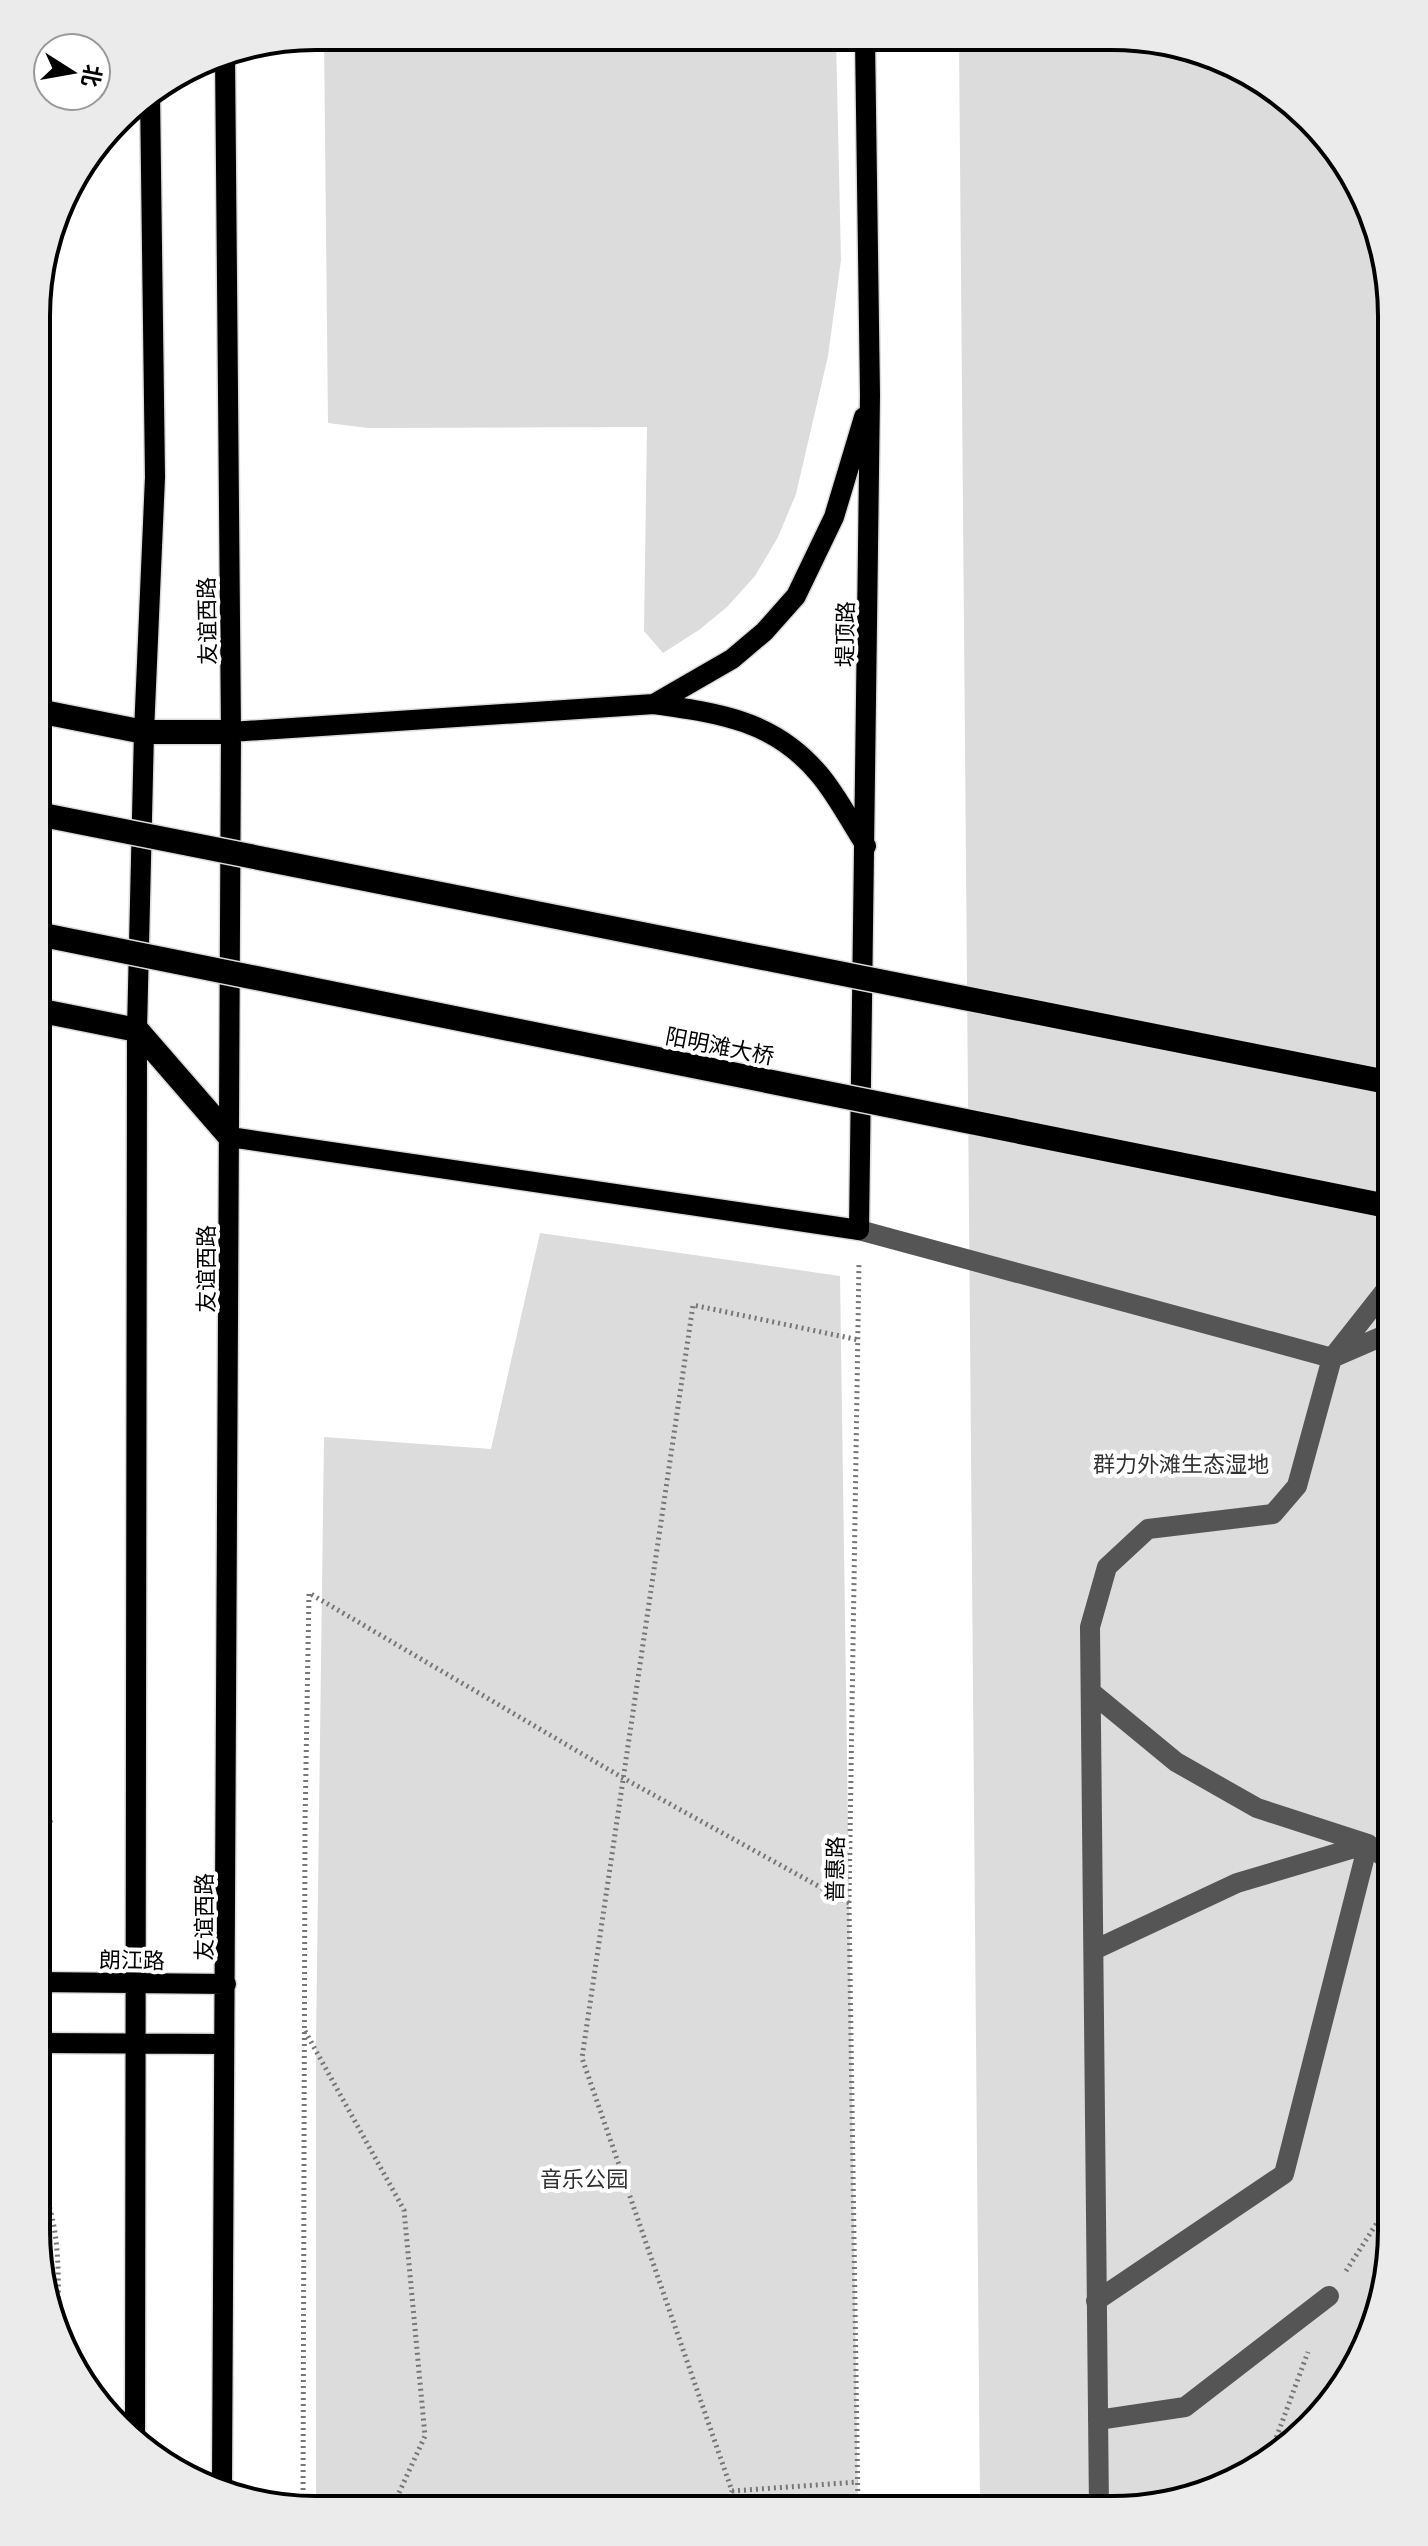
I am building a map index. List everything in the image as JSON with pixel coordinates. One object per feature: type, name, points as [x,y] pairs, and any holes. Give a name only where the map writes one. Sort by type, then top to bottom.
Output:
[{"type":"highway","points":[[50,713],[144,732],[231,732]]},
{"type":"highway","points":[[50,816],[1378,1080]]},
{"type":"highway","name":"阳明滩大桥","points":[[50,936],[1378,1204]]},
{"type":"highway","points":[[50,1013],[137,1030],[230,1137]]},
{"type":"main road","name":"堤顶路","points":[[859,1230],[870,395],[865,50]]},
{"type":"main road","name":"友谊西路","points":[[222,2479],[231,732],[225,66]]},
{"type":"main road","points":[[135,2424],[137,1030],[144,732],[155,477],[150,108]]},
{"type":"main road","points":[[654,704],[732,659],[764,632],[796,596],[834,517],[870,395]]},
{"type":"main road","points":[[231,732],[654,704],[720,713],[760,728],[791,748],[819,773],[866,846]]},
{"type":"main road","points":[[230,1137],[859,1230]]},
{"type":"main road","name":"朗江路","points":[[50,1982],[226,1984]]},
{"type":"main road","points":[[50,2043],[224,2044]]},
{"type":"lane","points":[[859,1230],[1332,1358],[1377,1338]]},
{"type":"lane","points":[[1099,2496],[1090,1627],[1107,1567],[1148,1529],[1273,1514],[1297,1486],[1332,1358],[1377,1300]]},
{"type":"lane","points":[[1091,1692],[1176,1762],[1257,1808],[1368,1844],[1377,1852]]},
{"type":"lane","points":[[1094,1950],[1237,1883],[1368,1844]]},
{"type":"lane","points":[[1096,2301],[1284,2174],[1368,1844]]},
{"type":"lane","points":[[1098,2420],[1185,2407],[1329,2296]]},
{"type":"path","name":"普惠路","points":[[858,2496],[849,1903],[859,1230]]},
{"type":"path","points":[[730,2496],[732,2491],[582,2058],[693,1305],[859,1340]]},
{"type":"path","points":[[303,2495],[309,1593],[623,1778],[849,1903]]},
{"type":"path","points":[[50,1822],[52,1818]]},
{"type":"path","points":[[304,2030],[404,2210],[425,2436],[398,2496]]},
{"type":"path","points":[[50,2211],[58,2250],[58,2293]]},
{"type":"path","points":[[732,2491],[858,2482]]},
{"type":"green space","points":[[324,50],[836,50],[841,260],[828,356],[796,494],[778,537],[755,576],[727,607],[699,630],[663,653],[644,631],[647,427],[368,428],[328,423]]},
{"type":"green space","name":"群力外滩生态湿地","points":[[959,50],[1147,52],[1198,64],[1230,77],[1288,116],[1312,140],[1351,198],[1364,230],[1376,281],[1377,2248],[1373,2282],[1364,2316],[1342,2363],[1323,2392],[1300,2418],[1260,2451],[1230,2469],[1198,2482],[1147,2494],[980,2496]]},
{"type":"green space","name":"音乐公园","points":[[540,1233],[840,1276],[858,2496],[316,2496],[316,2042],[324,1437],[491,1449]]}]
